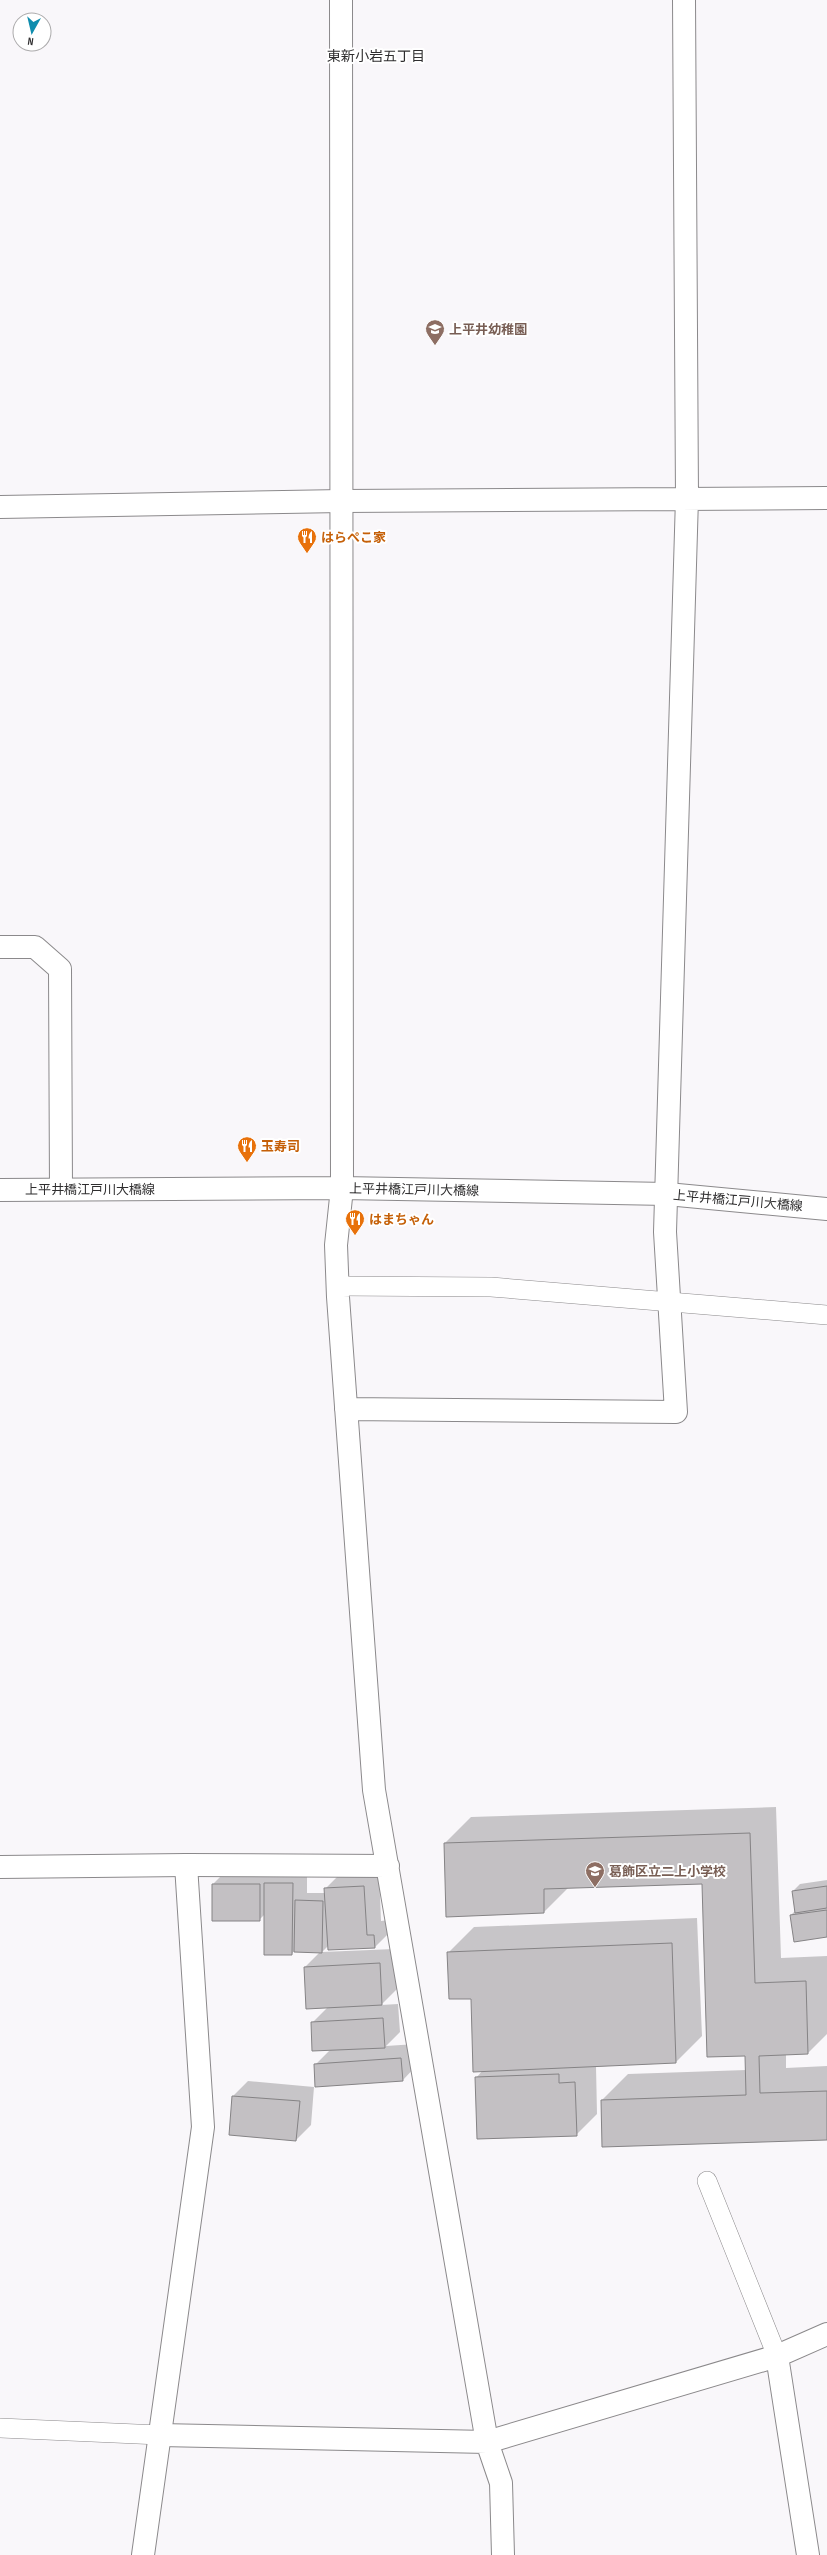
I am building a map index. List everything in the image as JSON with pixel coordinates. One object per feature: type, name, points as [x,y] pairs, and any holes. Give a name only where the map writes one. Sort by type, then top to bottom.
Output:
[{"type":"street","points":[[340,0],[342,1188],[336,1245],[338,1286],[374,1790],[487,2442],[501,2483],[503,2555]]},
{"type":"street","points":[[346,1409],[676,1412],[665,1232],[687,498],[684,0]]},
{"type":"street","points":[[0,508],[342,501],[827,498]]},
{"type":"street","points":[[0,947],[35,947],[60,969],[61,1189]]},
{"type":"street","name":"上平井橋江戸川大橋線","points":[[0,1190],[342,1188],[667,1194],[827,1209]]},
{"type":"street","points":[[0,1867],[186,1865],[388,1866]]},
{"type":"street","points":[[143,2555],[203,2127],[186,1865]]},
{"type":"street","points":[[160,2435],[487,2442],[777,2356],[827,2334]]},
{"type":"street","points":[[777,2356],[808,2555]]},
{"type":"lane","points":[[338,1286],[492,1287],[827,1315]]},
{"type":"lane","points":[[708,2181],[777,2356]]},
{"type":"lane","points":[[0,2428],[160,2435]]},
{"type":"building","points":[[750,1833],[755,1983],[806,1981],[808,2054],[759,2056],[760,2093],[827,2091],[827,2140],[602,2147],[601,2100],[746,2095],[745,2056],[707,2057],[702,1884],[544,1889],[544,1913],[446,1917],[444,1843]]},
{"type":"building","points":[[264,1883],[293,1883],[292,1955],[264,1955]]},
{"type":"building","points":[[212,1884],[260,1884],[260,1921],[212,1921]]},
{"type":"building","points":[[364,1886],[367,1935],[374,1935],[375,1948],[328,1950],[324,1888]]},
{"type":"building","points":[[827,1886],[827,1908],[795,1913],[792,1891]]},
{"type":"building","points":[[295,1900],[323,1901],[322,1953],[294,1952]]},
{"type":"building","points":[[827,1910],[827,1937],[794,1942],[790,1915]]},
{"type":"building","points":[[672,1943],[676,2063],[473,2072],[471,1999],[449,1999],[447,1952]]},
{"type":"building","points":[[380,1963],[382,2005],[306,2009],[304,1967]]},
{"type":"building","points":[[383,2018],[385,2048],[312,2051],[311,2022]]},
{"type":"building","points":[[401,2058],[403,2081],[315,2087],[314,2064]]},
{"type":"building","points":[[559,2074],[559,2083],[575,2082],[577,2136],[477,2139],[475,2077]]},
{"type":"building","points":[[232,2096],[300,2101],[296,2141],[229,2135]]},
{"type":"place","name":"上平井幼稚園","points":[[435,346]]},
{"type":"place","name":"はらぺこ家","points":[[307,554]]},
{"type":"place","name":"玉寿司","points":[[247,1163]]},
{"type":"place","name":"はまちゃん","points":[[355,1236]]},
{"type":"place","name":"葛飾区立二上小学校","points":[[595,1888]]},
{"type":"district","name":"東新小岩五丁目","points":[[376,56]]}]
